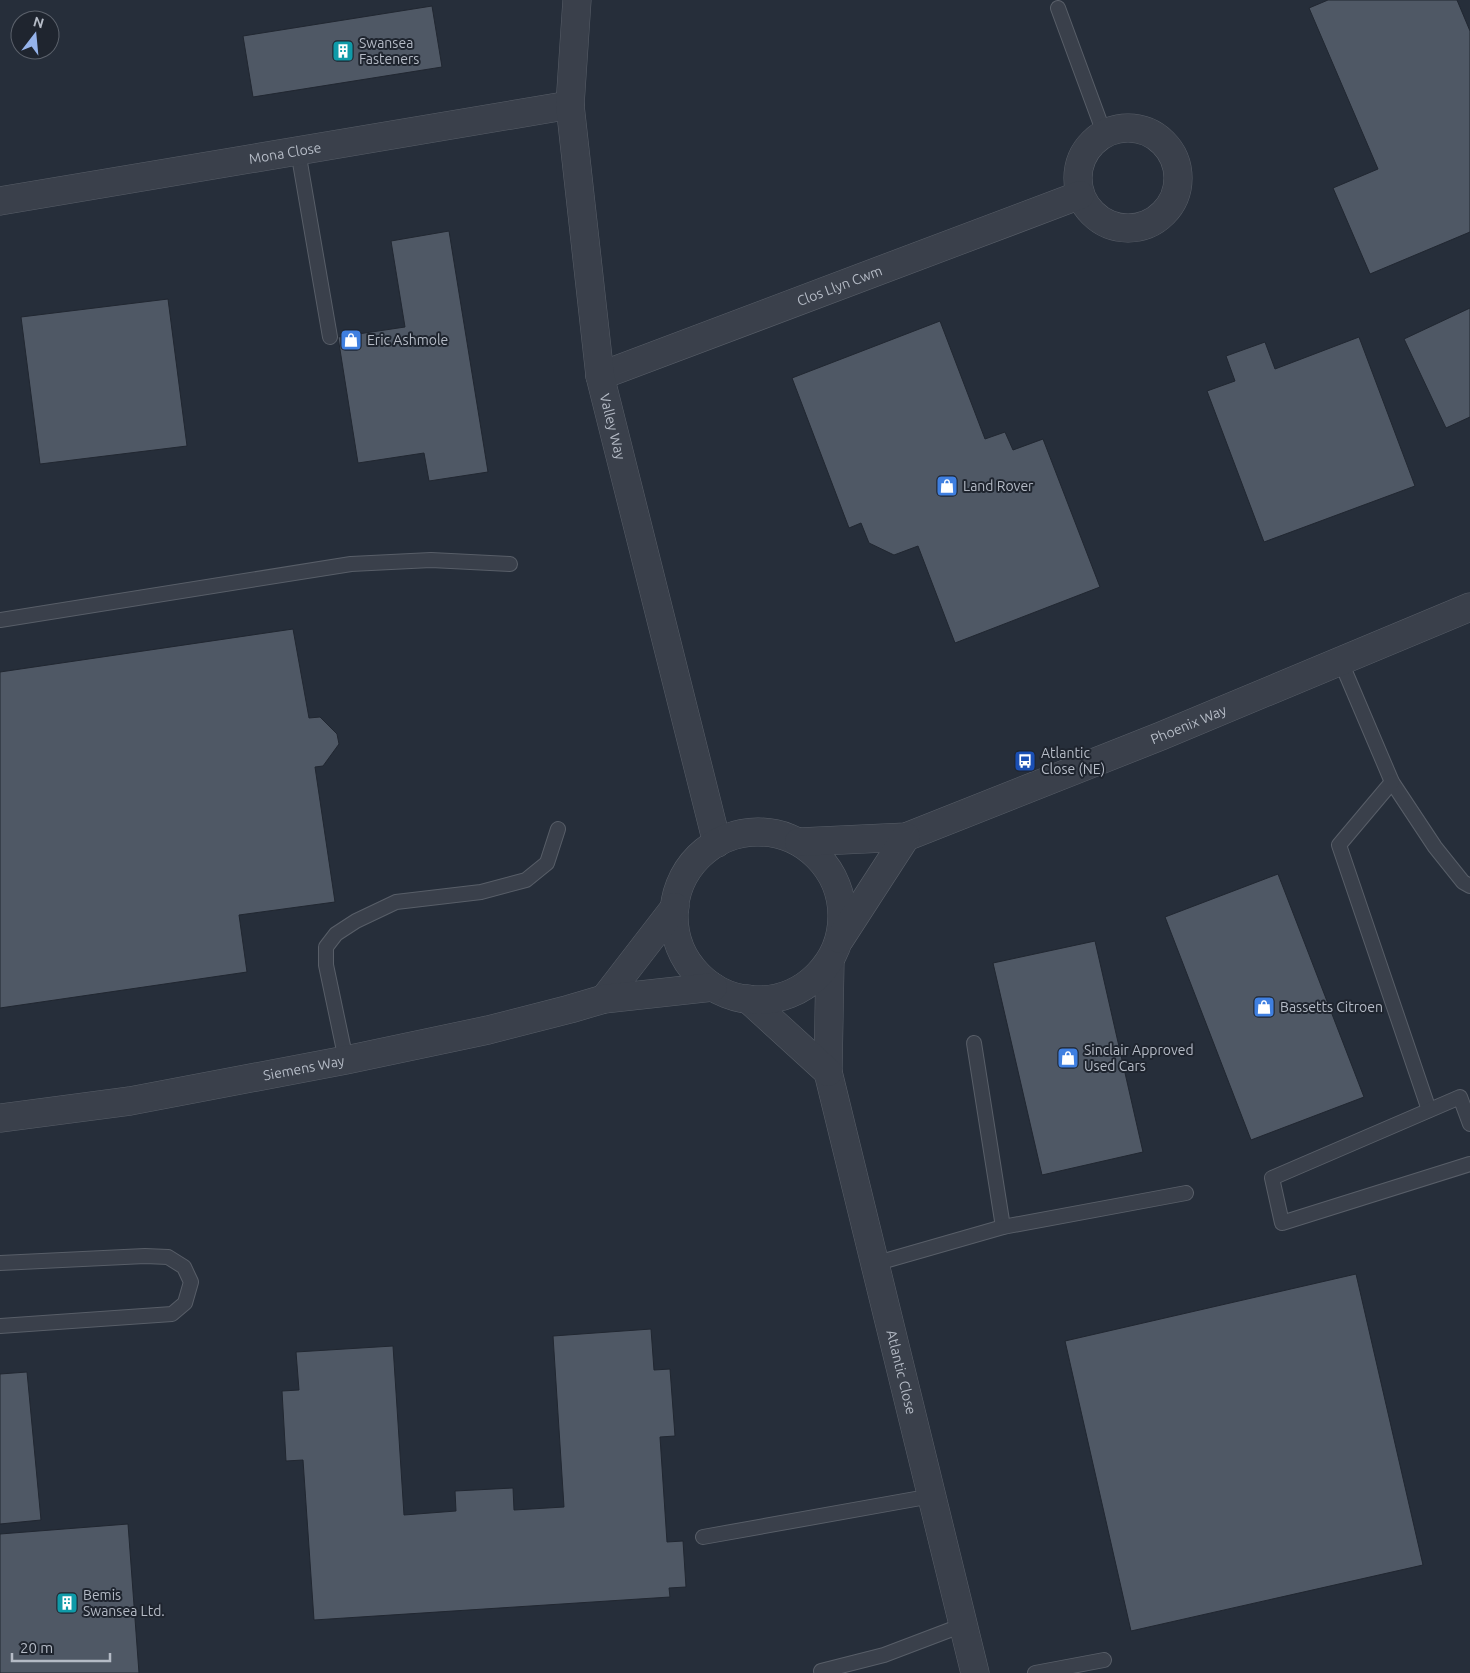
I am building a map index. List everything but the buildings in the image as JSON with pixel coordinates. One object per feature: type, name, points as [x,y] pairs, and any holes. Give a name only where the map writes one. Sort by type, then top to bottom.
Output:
[{"type":"street","name":"Valley Way","points":[[577,0],[570,106],[600,376],[717,843]]},
{"type":"street","name":"Mona Close","points":[[0,201],[570,106]]},
{"type":"street","points":[[1120,129],[1136,129],[1152,134],[1164,144],[1174,158],[1178,173],[1177,189],[1171,204],[1160,217],[1146,225],[1131,229],[1114,227],[1100,220],[1088,209],[1080,195],[1077,177],[1081,160],[1090,144],[1104,133],[1120,129]]},
{"type":"street","name":"Clos Llyn Cwm","points":[[600,376],[1080,195]]},
{"type":"street","name":"Phoenix Way","points":[[799,842],[906,837],[1162,736],[1470,607]]},
{"type":"street","points":[[834,951],[843,917],[840,895],[832,874],[818,856],[799,842],[780,835],[758,832],[737,835],[717,843],[701,855],[688,870],[679,888],[675,907],[675,926],[679,944],[687,961],[713,987],[730,995],[748,999],[772,999],[794,992],[814,979],[834,951],[906,837]]},
{"type":"street","points":[[604,999],[675,907]]},
{"type":"street","name":"Atlantic Close","points":[[834,951],[828,1072],[975,1673]]},
{"type":"street","name":"Siemens Way","points":[[0,1118],[130,1100],[346,1060],[488,1030],[604,999],[713,987]]},
{"type":"street","points":[[748,999],[828,1072]]},
{"type":"lane","points":[[1058,8],[1104,133]]},
{"type":"lane","points":[[298,151],[330,337]]},
{"type":"lane","points":[[0,620],[351,564],[431,560],[510,564]]},
{"type":"lane","points":[[1340,662],[1392,782],[1435,846],[1463,882],[1470,886]]},
{"type":"lane","points":[[1392,782],[1339,845],[1429,1110]]},
{"type":"lane","points":[[346,1060],[326,965],[326,947],[336,934],[356,921],[396,902],[480,892],[526,880],[547,863],[558,829]]},
{"type":"lane","points":[[974,1043],[1003,1227]]},
{"type":"lane","points":[[1470,1124],[1460,1097],[1272,1178],[1282,1223],[1470,1164]]},
{"type":"lane","points":[[874,1264],[1003,1227],[1186,1193]]},
{"type":"lane","points":[[0,1264],[168,1256],[184,1267],[191,1282],[185,1303],[172,1314],[0,1326]]},
{"type":"lane","points":[[703,1537],[932,1496]]},
{"type":"lane","points":[[821,1671],[884,1655],[963,1625]]},
{"type":"lane","points":[[1035,1673],[1104,1660]]},
{"type":"place","name":"Swansea Fasteners","points":[[343,51]]},
{"type":"place","name":"Eric Ashmole","points":[[351,340]]},
{"type":"place","name":"Land Rover","points":[[947,486]]},
{"type":"place","name":"Atlantic Close (NE)","points":[[1025,761]]},
{"type":"place","name":"Bassetts Citroen","points":[[1264,1007]]},
{"type":"place","name":"Sinclair Approved Used Cars","points":[[1068,1058]]},
{"type":"place","name":"Bemis Swansea Ltd.","points":[[67,1603]]}]
